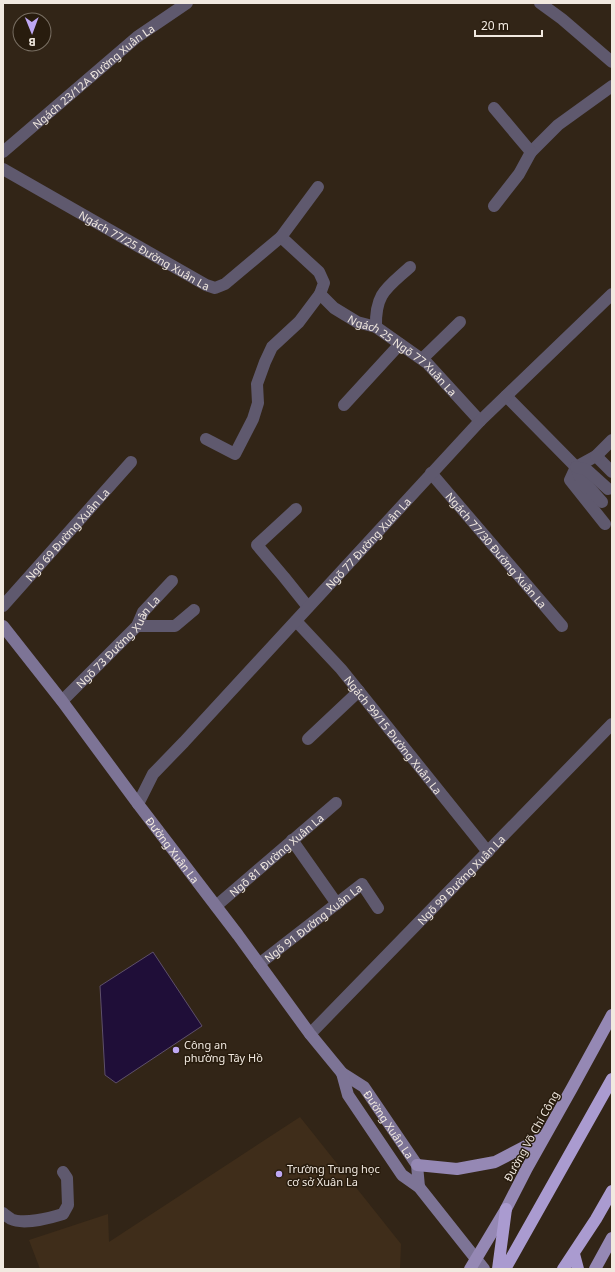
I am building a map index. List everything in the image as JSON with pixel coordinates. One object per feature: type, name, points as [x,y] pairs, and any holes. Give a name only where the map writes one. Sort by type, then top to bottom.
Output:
[{"type":"highway","points":[[505,1269],[612,1079]]},
{"type":"highway","points":[[563,1269],[574,1254],[612,1191]]},
{"type":"highway","points":[[498,1269],[506,1209]]},
{"type":"highway","points":[[574,1254],[578,1269]]},
{"type":"main road","name":"Đường Võ Chí Công","points":[[477,1266],[545,1136],[612,1015]]},
{"type":"main road","points":[[417,1165],[457,1169],[495,1162],[545,1136]]},
{"type":"main road","points":[[595,1269],[612,1238]]},
{"type":"street","name":"Ngách 23/12A Đường Xuân La","points":[[3,152],[137,37],[187,3]]},
{"type":"street","points":[[540,3],[562,19],[612,62]]},
{"type":"street","points":[[494,206],[519,174],[531,152],[558,125],[612,86]]},
{"type":"street","points":[[494,108],[531,152]]},
{"type":"street","name":"Ngách 77/25 Đường Xuân La","points":[[3,169],[206,285],[215,288],[225,284],[281,236],[318,187]]},
{"type":"street","points":[[206,439],[235,454],[253,419],[258,403],[257,384],[272,347],[299,322],[320,294],[324,283],[319,272],[281,236]]},
{"type":"street","points":[[376,327],[375,312],[382,294],[410,267]]},
{"type":"street","name":"Ngách 25 Ngõ 77 Xuân La","points":[[320,294],[334,308],[357,322],[376,327],[422,359],[480,421]]},
{"type":"street","name":"Ngõ 77 Đường Xuân La","points":[[138,804],[152,774],[184,742],[431,473],[480,421],[612,294]]},
{"type":"street","points":[[422,359],[460,322]]},
{"type":"street","points":[[344,405],[400,344]]},
{"type":"street","points":[[506,396],[576,467],[580,477],[602,502]]},
{"type":"street","points":[[605,524],[570,480],[576,467],[596,456],[612,440]]},
{"type":"street","points":[[596,456],[612,472]]},
{"type":"street","name":"Ngõ 69 Đường Xuân La","points":[[3,606],[131,462]]},
{"type":"street","points":[[576,467],[587,470],[608,489]]},
{"type":"street","name":"Ngách 77/30 Đường Xuân La","points":[[431,473],[562,626]]},
{"type":"street","points":[[296,509],[257,545],[308,607]]},
{"type":"street","name":"Ngõ 73 Đường Xuân La","points":[[62,701],[137,626],[143,612],[172,582]]},
{"type":"street","points":[[137,626],[175,626],[194,610]]},
{"type":"street","name":"Ngách 99/15 Đường Xuân La","points":[[296,621],[341,669],[488,852]]},
{"type":"street","name":"Đường Xuân La","points":[[3,626],[62,701],[138,804],[260,964],[310,1034],[342,1073],[364,1087],[417,1165],[419,1187]]},
{"type":"street","points":[[308,739],[359,691]]},
{"type":"street","name":"Ngõ 99 Đường Xuân La","points":[[310,1034],[612,724]]},
{"type":"street","name":"Ngõ 81 Đường Xuân La","points":[[216,906],[336,803]]},
{"type":"street","points":[[292,840],[337,904]]},
{"type":"street","name":"Ngõ 91 Đường Xuân La","points":[[260,964],[362,884],[378,908]]},
{"type":"street","name":"Đường Xuân La","points":[[342,1073],[348,1095],[402,1176],[419,1187],[477,1266]]},
{"type":"street","points":[[3,1213],[12,1220],[24,1221],[46,1220],[63,1214],[68,1206],[68,1178],[63,1172]]},
{"type":"shaded area","points":[[153,952],[202,1026],[116,1083],[105,1075],[100,986]]},
{"type":"shaded area","name":"Trường Trung học cơ sở Xuân La","points":[[300,1117],[401,1244],[400,1269],[40,1269],[29,1240],[108,1214],[109,1242]]},
{"type":"place","name":"Công an phường Tây Hồ","points":[[176,1050]]},
{"type":"place","name":"Trường Trung học cơ sở Xuân La","points":[[279,1174]]}]
